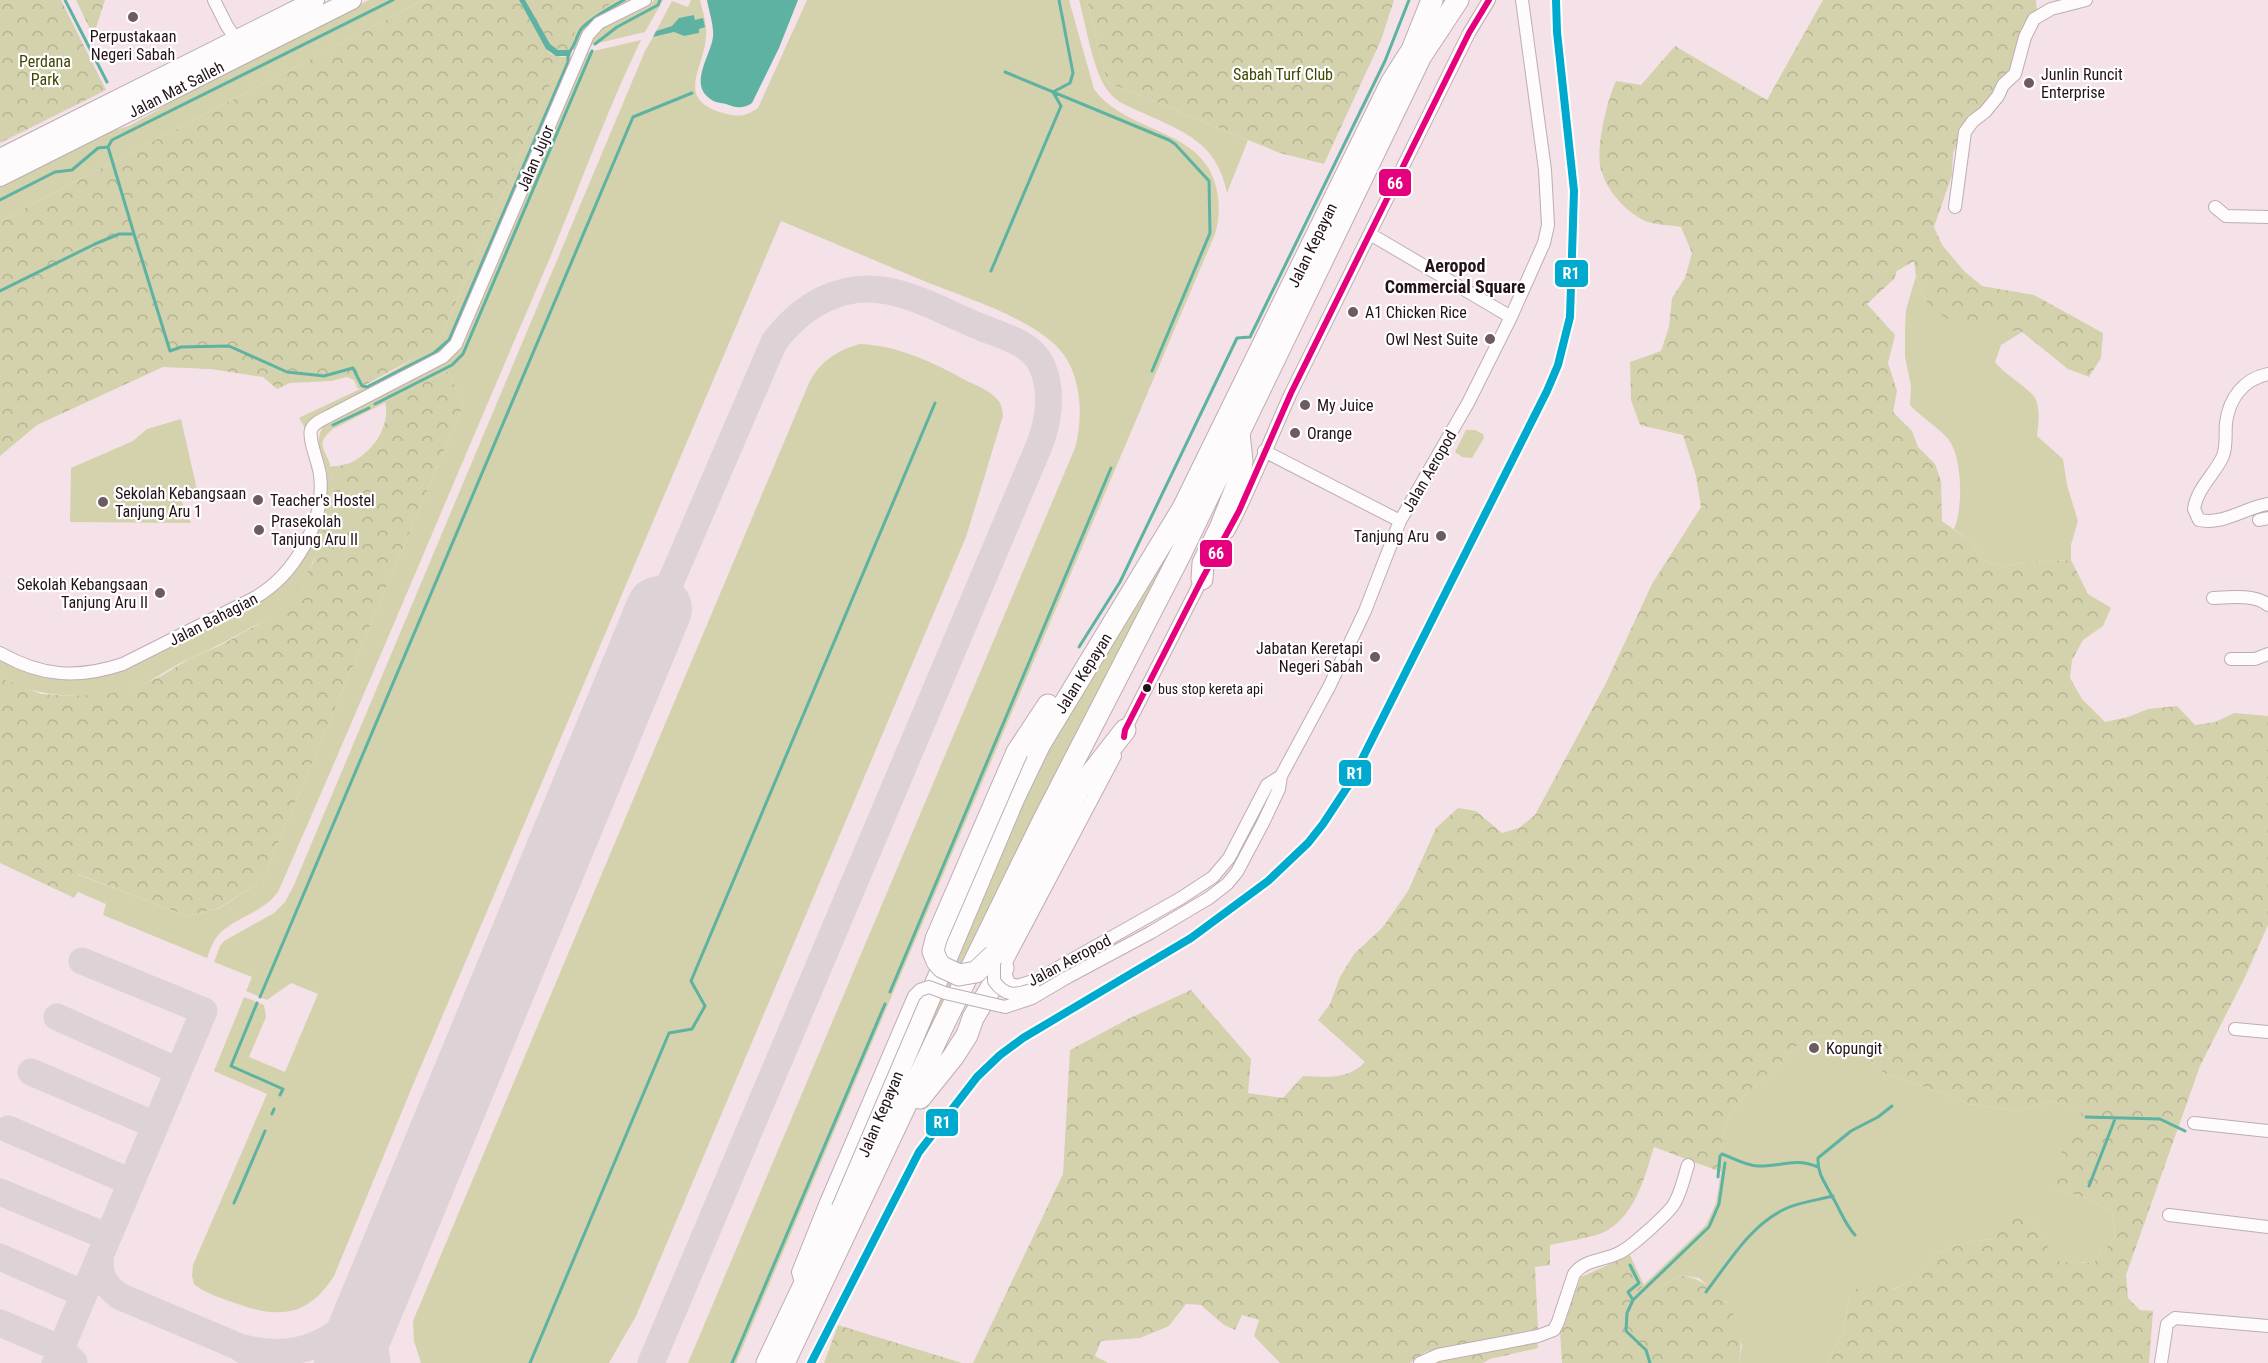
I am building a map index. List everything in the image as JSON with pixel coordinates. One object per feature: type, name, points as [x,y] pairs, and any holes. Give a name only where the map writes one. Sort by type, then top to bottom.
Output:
[{"type":"highway","points":[[1391,83],[1391,70],[1418,0]]},
{"type":"highway","name":"Jalan Kepayan","points":[[767,1363],[845,1198],[1014,798],[1040,744],[1183,508],[1391,83],[1412,50],[1432,0]]},
{"type":"highway","name":"Jalan Kepayan","points":[[784,1363],[946,1019],[1043,821],[1153,607],[1448,0]]},
{"type":"highway","points":[[1421,56],[1458,0]]},
{"type":"highway","points":[[1202,579],[1203,562],[1221,526],[1239,480],[1242,461],[1239,432]]},
{"type":"highway","points":[[998,961],[976,972],[959,975],[942,967],[933,951],[936,939],[1017,752],[1077,663],[1096,651]]},
{"type":"highway","points":[[889,1143],[967,1035],[998,961],[1078,789],[1125,730]]},
{"type":"highway","points":[[914,1091],[927,1074],[954,1021],[961,1018],[973,1018]]},
{"type":"main road","name":"Jalan Mat Salleh","points":[[0,158],[315,0]]},
{"type":"main road","name":"Jalan Mat Salleh","points":[[0,177],[352,0]]},
{"type":"street","points":[[214,0],[241,46],[284,26],[300,26]]},
{"type":"street","name":"Jalan Jujor","points":[[456,344],[592,28],[645,0]]},
{"type":"street","name":"Jalan Aeropod","points":[[998,961],[1009,983],[1017,986],[1036,980],[1199,887],[1222,867],[1267,785],[1281,776],[1329,687],[1365,610],[1400,521],[1468,403],[1537,261],[1548,225],[1544,162],[1522,0]]},
{"type":"street","points":[[1954,207],[1965,132],[1973,121],[1985,112],[1998,96],[2003,85],[2015,74],[2025,37],[2034,20],[2050,9],[2086,0]]},
{"type":"street","points":[[1125,730],[1239,511],[1264,451],[1370,234],[1469,33],[1488,3]]},
{"type":"street","points":[[2215,207],[2226,216],[2268,218]]},
{"type":"street","points":[[1370,234],[1511,316]]},
{"type":"street","name":"Jalan Bahagian","points":[[0,653],[31,668],[55,674],[102,671],[123,664],[266,592],[290,567],[304,548],[312,531],[321,479],[311,436],[311,430],[315,424],[443,357],[456,344]]},
{"type":"street","points":[[2268,374],[2257,376],[2249,381],[2234,397],[2228,408],[2222,457],[2198,495],[2194,509],[2199,520],[2215,522],[2247,509],[2268,504]]},
{"type":"street","points":[[1264,451],[1400,521]]},
{"type":"street","points":[[2213,598],[2250,598],[2262,600],[2268,604]]},
{"type":"street","points":[[2231,659],[2255,659],[2268,654]]},
{"type":"street","points":[[802,1286],[798,1272],[914,996],[920,990],[929,987],[1005,1007],[1032,998],[1209,898],[1227,885],[1237,872],[1279,789],[1281,776]]},
{"type":"street","points":[[998,961],[994,981],[1004,992],[1016,996],[1066,978]]},
{"type":"street","points":[[2235,1029],[2268,1032]]},
{"type":"street","points":[[2194,1123],[2268,1131]]},
{"type":"street","points":[[1420,1363],[1438,1355],[1538,1336],[1554,1330],[1574,1274],[1586,1263],[1618,1254],[1627,1249],[1667,1213],[1674,1204],[1688,1165]]},
{"type":"street","points":[[2169,1215],[2268,1227]]},
{"type":"street","points":[[2161,1363],[2168,1324],[2175,1318],[2268,1326]]},
{"type":"green space","name":"Perdana Park","points":[[0,0],[61,0],[106,90],[0,143]]},
{"type":"green space","points":[[76,0],[105,0],[95,31],[91,31]]},
{"type":"green space","points":[[369,0],[424,0],[0,221],[0,186],[101,134],[129,126],[187,90]]},
{"type":"green space","points":[[424,0],[519,0],[546,49],[551,54],[562,57],[441,337],[425,352],[358,389],[354,380],[347,377],[331,381],[290,383],[277,389],[263,377],[210,369],[163,367],[37,425],[0,456],[0,221]]},
{"type":"green space","points":[[525,0],[617,0],[581,23],[575,30],[572,50],[564,50],[557,49],[547,41]]},
{"type":"green space","points":[[617,0],[636,0],[577,49],[572,50],[575,30],[581,23]]},
{"type":"green space","points":[[654,0],[663,0],[645,32],[590,45],[598,31],[650,5]]},
{"type":"green space","points":[[691,0],[700,0],[706,32],[695,82],[699,100],[708,107],[737,116],[745,115],[758,108],[807,0],[1069,0],[1094,89],[1124,115],[1178,141],[1194,151],[1207,165],[1218,196],[1219,215],[1215,234],[736,1363],[688,1363],[1075,448],[1080,413],[1078,388],[1070,365],[1052,342],[1037,331],[1000,311],[781,221],[410,1092],[334,1276],[313,1300],[290,1311],[263,1311],[222,1298],[194,1284],[193,1265],[267,1094],[214,1071],[244,997],[264,1005],[266,1017],[249,1057],[285,1072],[318,994],[291,983],[267,1000],[246,991],[252,977],[214,962],[224,941],[274,913],[285,902],[294,885],[645,51],[653,37],[674,32],[684,36],[699,33],[694,15],[656,31],[672,1],[688,7]]},
{"type":"green space","points":[[1079,0],[1087,0],[1107,82],[1248,140],[1227,193],[1216,162],[1197,141],[1172,126],[1115,99],[1108,91],[1094,60]]},
{"type":"green space","name":"Sabah Turf Club","points":[[1087,0],[1394,0],[1381,40],[1324,164],[1280,153],[1107,82]]},
{"type":"green space","points":[[1823,0],[2036,0],[2038,23],[2025,37],[2013,78],[1961,136],[1953,153],[1952,175],[1934,227],[1942,245],[1964,271],[1982,286],[2034,295],[2103,333],[2101,358],[2089,377],[2068,369],[2022,332],[1951,323],[1925,300],[1916,276],[1914,261],[1897,271],[1894,279],[1867,304],[1895,335],[1888,363],[1897,391],[1893,412],[1912,431],[1918,447],[1935,464],[1941,481],[1942,521],[1969,540],[1983,560],[2002,567],[2025,562],[2071,560],[2088,594],[2111,608],[2103,626],[2083,640],[2072,660],[2070,678],[2082,699],[2105,722],[2128,717],[2148,709],[2177,706],[2195,725],[2215,722],[2234,713],[2268,716],[2268,925],[2245,977],[2200,1066],[2126,1275],[2128,1298],[2140,1310],[2153,1311],[2149,1363],[1827,1363],[1843,1332],[1849,1299],[1866,1276],[1893,1290],[1919,1276],[1936,1253],[1964,1243],[1991,1239],[2004,1221],[2029,1217],[2057,1261],[2093,1263],[2115,1237],[2113,1212],[2086,1198],[2053,1188],[2057,1161],[2084,1108],[2052,1101],[2019,1111],[1968,1104],[1884,1073],[1853,1044],[1840,1037],[1820,1035],[1801,1041],[1784,1060],[1739,1100],[1729,1116],[1722,1139],[1721,1172],[1654,1147],[1638,1193],[1618,1223],[1597,1235],[1550,1245],[1550,1265],[1535,1267],[1538,1329],[1425,1352],[1410,1363],[1280,1363],[1254,1336],[1259,1320],[1242,1315],[1235,1330],[1224,1325],[1201,1305],[1186,1304],[1169,1326],[1140,1338],[1101,1341],[1095,1356],[1108,1363],[973,1363],[1063,1174],[1070,1050],[1130,1018],[1191,990],[1251,1059],[1248,1093],[1283,1098],[1303,1076],[1336,1076],[1351,1072],[1365,1062],[1318,1020],[1330,1004],[1340,977],[1354,954],[1383,927],[1408,891],[1436,828],[1458,808],[1476,811],[1502,833],[1519,828],[1535,815],[1605,685],[1652,584],[1701,507],[1696,476],[1683,435],[1640,425],[1631,400],[1630,362],[1661,351],[1669,327],[1672,298],[1685,278],[1692,253],[1681,227],[1653,223],[1638,217],[1618,200],[1604,178],[1601,170],[1600,150],[1603,125],[1613,89],[1616,81],[1641,85],[1675,46],[1767,100]]},
{"type":"green space","points":[[641,40],[278,892],[258,910],[220,933],[207,958],[103,915],[106,904],[78,892],[74,898],[68,895],[77,874],[187,916],[218,909],[262,881],[463,406],[448,371],[333,429],[324,439],[323,448],[331,468],[332,482],[327,522],[319,548],[307,573],[293,599],[283,611],[152,680],[122,692],[105,695],[49,694],[15,685],[0,678],[0,657],[30,672],[126,668],[273,593],[305,555],[324,508],[327,475],[318,441],[323,427],[447,361],[462,348],[585,53]]},
{"type":"green space","points":[[574,56],[454,342],[445,351],[313,420],[305,428],[299,418],[392,372],[441,337],[562,57]]},
{"type":"green space","points":[[1916,276],[1925,300],[1992,327],[2022,332],[2001,345],[1995,362],[2035,398],[2039,412],[2037,436],[2063,459],[2067,485],[2078,521],[2071,545],[2071,560],[2025,562],[2002,567],[1983,560],[1969,540],[1954,529],[1960,496],[1957,458],[1944,434],[1910,405],[1911,386],[1905,357],[1905,329],[1906,310]]},
{"type":"green space","points":[[860,344],[903,352],[943,368],[991,394],[1000,403],[1003,416],[966,537],[636,1316],[609,1363],[421,1363],[414,1341],[413,1321],[809,383],[813,375],[830,358]]},
{"type":"green space","points":[[448,371],[463,406],[262,881],[217,909],[187,916],[78,874],[68,895],[0,863],[0,678],[41,694],[72,696],[108,694],[134,688],[219,646],[284,610],[313,563],[320,542],[332,496],[331,467],[358,459],[372,446],[385,421],[385,402]]},
{"type":"green space","points":[[181,419],[198,494],[181,500],[191,523],[70,522],[71,468],[133,441],[147,429]]},
{"type":"green space","points":[[1466,430],[1475,430],[1483,434],[1484,438],[1472,458],[1462,457],[1455,452]]},
{"type":"green space","points":[[1180,531],[866,1173],[1046,751],[1145,593]]},
{"type":"green space","points":[[1820,1035],[1840,1037],[1853,1044],[1884,1073],[1968,1104],[2019,1111],[2052,1101],[2085,1108],[2074,1130],[2053,1188],[2086,1198],[2113,1212],[2115,1237],[2093,1263],[2056,1261],[2029,1217],[1991,1239],[1964,1243],[1936,1253],[1920,1276],[1892,1290],[1849,1299],[1843,1332],[1827,1363],[1739,1363],[1742,1346],[1727,1302],[1699,1278],[1681,1275],[1649,1293],[1634,1294],[1706,1225],[1716,1203],[1721,1172],[1722,1139],[1729,1116],[1739,1100],[1784,1060],[1801,1041]]},
{"type":"green space","points":[[1630,1255],[1644,1285],[1635,1294],[1649,1293],[1681,1275],[1710,1286],[1721,1295],[1730,1306],[1740,1332],[1739,1363],[1562,1363],[1560,1331],[1581,1277]]},
{"type":"green space","points":[[838,1325],[962,1363],[824,1363]]},
{"type":"green space","points":[[1537,1341],[1538,1348],[1490,1359],[1483,1363],[1433,1363]]},
{"type":"shaded area","points":[[519,0],[525,0],[550,44],[558,50],[572,50],[570,56],[556,56],[546,49]]},
{"type":"shaded area","points":[[707,0],[798,0],[779,48],[752,103],[746,106],[736,107],[715,101],[703,92],[701,77],[713,37]]},
{"type":"shaded area","points":[[694,15],[695,20],[703,18],[705,27],[699,29],[699,33],[684,36],[674,32],[653,37],[656,31],[672,26],[679,18]]},
{"type":"waterway","points":[[65,0],[107,82]]},
{"type":"waterway","points":[[134,234],[108,147],[112,140],[393,0]]},
{"type":"waterway","points":[[0,291],[95,244],[119,234],[134,234],[170,351],[181,347],[229,346],[287,372],[324,376],[353,368],[362,386],[367,387],[434,353],[449,340],[568,62],[568,53],[582,28],[624,0]]},
{"type":"waterway","points":[[595,44],[617,27],[658,5],[660,0]]},
{"type":"waterway","points":[[991,271],[1061,106],[1053,92],[1070,83],[1073,73],[1059,0]]},
{"type":"waterway","points":[[1079,647],[1120,582],[1237,338],[1250,337],[1385,61],[1409,0]]},
{"type":"waterway","points":[[375,404],[452,365],[463,354],[592,51]]},
{"type":"waterway","points":[[1005,72],[1169,140],[1209,181],[1210,233],[1152,371]]},
{"type":"waterway","points":[[260,997],[633,117],[692,93]]},
{"type":"waterway","points":[[0,200],[55,172],[72,170],[98,148],[108,147]]},
{"type":"waterway","points":[[530,1363],[669,1033],[692,1029],[705,1006],[691,981],[935,403]]},
{"type":"waterway","points":[[333,425],[369,408]]},
{"type":"waterway","points":[[890,992],[1111,468]]},
{"type":"waterway","points":[[257,1003],[231,1066],[283,1089],[280,1095]]},
{"type":"waterway","points":[[732,1363],[885,1004]]},
{"type":"waterway","points":[[1855,1235],[1822,1179],[1818,1158],[1851,1131],[1878,1117],[1892,1106]]},
{"type":"waterway","points":[[272,1114],[274,1109]]},
{"type":"waterway","points":[[2086,1117],[2160,1119],[2185,1131]]},
{"type":"waterway","points":[[2089,1186],[2115,1119]]},
{"type":"waterway","points":[[234,1203],[265,1131]]},
{"type":"waterway","points":[[1718,1177],[1722,1154],[1753,1166],[1802,1163],[1818,1167]]},
{"type":"waterway","points":[[1650,1363],[1646,1350],[1626,1331],[1627,1313],[1633,1300],[1709,1227],[1719,1204],[1725,1163]]},
{"type":"waterway","points":[[1706,1292],[1742,1245],[1762,1224],[1787,1208],[1833,1196]]},
{"type":"waterway","points":[[1630,1265],[1639,1283],[1628,1292],[1633,1300]]},
{"type":"taxiway","points":[[651,1363],[1039,446],[1045,426],[1049,396],[1042,366],[1037,358],[1031,351],[1014,340],[922,302],[888,291],[871,289],[839,293],[810,307],[797,317],[774,342],[659,609]]},
{"type":"taxiway","points":[[82,961],[204,1011],[100,1256],[104,1279],[119,1296],[237,1346],[263,1363]]},
{"type":"taxiway","points":[[57,1017],[178,1071]]},
{"type":"taxiway","points":[[31,1072],[155,1125]]},
{"type":"taxiway","points":[[8,1129],[131,1182]]},
{"type":"taxiway","points":[[0,1192],[108,1237]]},
{"type":"taxiway","points":[[55,1363],[100,1256]]},
{"type":"taxiway","points":[[0,1257],[84,1294]]},
{"type":"taxiway","points":[[375,1298],[371,1320],[377,1363]]},
{"type":"taxiway","points":[[244,1348],[264,1352],[283,1352],[301,1350],[317,1344],[347,1325],[375,1298]]},
{"type":"taxiway","points":[[0,1323],[61,1349],[74,1362]]},
{"type":"runway","points":[[347,1363],[659,609]]},
{"type":"transit line","name":"66","points":[[1124,737],[1125,730],[1239,511],[1291,393],[1469,33],[1489,0]]},
{"type":"transit line","name":"R1","points":[[811,1363],[919,1152],[977,1077],[1000,1055],[1023,1038],[1191,938],[1268,881],[1308,843],[1350,783],[1558,365],[1570,317],[1574,191],[1557,32],[1556,0]]},
{"type":"place","name":"Perpustakaan Negeri Sabah","points":[[133,17]]},
{"type":"place","name":"Junlin Runcit Enterprise","points":[[2029,83]]},
{"type":"place","name":"A1 Chicken Rice","points":[[1353,312]]},
{"type":"place","name":"Owl Nest Suite","points":[[1490,339]]},
{"type":"place","name":"My Juice","points":[[1305,405]]},
{"type":"place","name":"Orange","points":[[1295,433]]},
{"type":"place","name":"Teacher's Hostel","points":[[258,500]]},
{"type":"place","name":"Sekolah Kebangsaan Tanjung Aru 1","points":[[103,502]]},
{"type":"place","name":"Prasekolah Tanjung Aru II","points":[[259,530]]},
{"type":"place","name":"Tanjung Aru","points":[[1441,536]]},
{"type":"place","name":"Sekolah Kebangsaan Tanjung Aru II","points":[[160,593]]},
{"type":"place","name":"Jabatan Keretapi Negeri Sabah","points":[[1375,657]]},
{"type":"place","name":"bus stop kereta api","points":[[1147,688]]},
{"type":"place","name":"Kopungit","points":[[1814,1048]]},
{"type":"district","name":"Aeropod Commercial Square","points":[[1455,276]]}]
